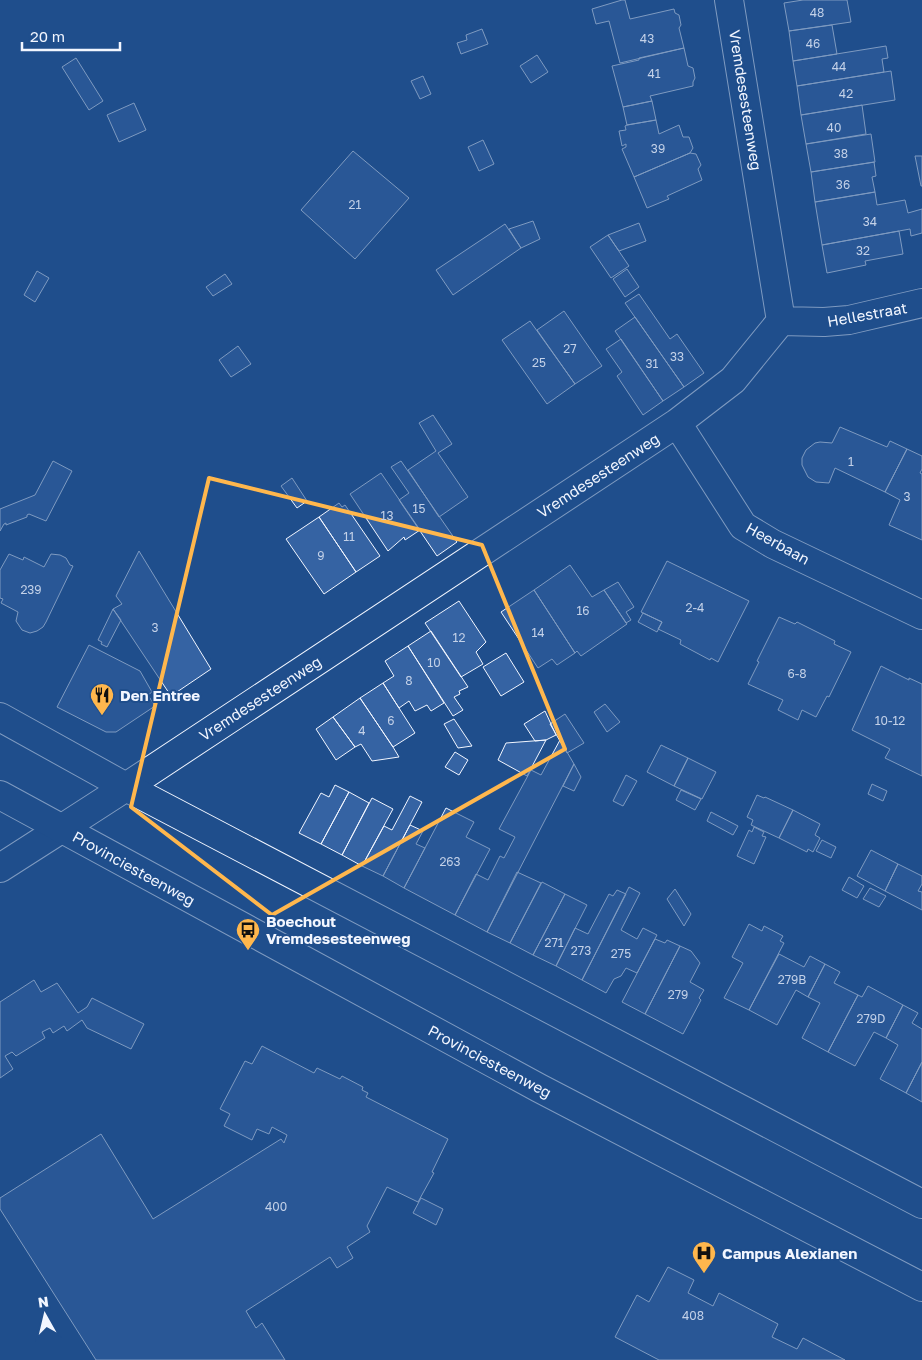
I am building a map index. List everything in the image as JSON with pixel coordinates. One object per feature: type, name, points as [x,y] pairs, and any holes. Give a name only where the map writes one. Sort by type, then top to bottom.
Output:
[{"type":"main road","name":"Vremdesesteenweg","points":[[126,787],[678,423],[733,380],[781,321],[730,0]]},
{"type":"main road","name":"Hellestraat","points":[[781,321],[824,322],[849,320],[922,303]]},
{"type":"main road","name":"Heerbaan","points":[[678,423],[743,526],[773,544],[922,615]]},
{"type":"main road","points":[[0,717],[126,787],[922,1204]]},
{"type":"main road","name":"Provinciesteenweg","points":[[61,829],[126,787]]},
{"type":"main road","name":"Provinciesteenweg","points":[[0,795],[539,1088],[922,1287]]},
{"type":"main road","points":[[0,868],[61,829]]},
{"type":"highlighted area","points":[[209,478],[482,545],[565,749],[272,915],[131,807]]},
{"type":"building","points":[[625,0],[630,19],[674,9],[675,13],[679,15],[681,25],[679,28],[684,48],[620,63],[609,21],[596,24],[592,9]]},
{"type":"building","points":[[803,0],[847,0],[851,22],[789,31],[784,3]]},
{"type":"building","points":[[832,25],[837,54],[793,61],[789,31]]},
{"type":"building","points":[[482,29],[488,44],[461,54],[457,43],[467,40],[466,35]]},
{"type":"building","points":[[886,46],[888,58],[882,59],[884,72],[797,86],[793,61]]},
{"type":"building","points":[[684,48],[688,66],[693,68],[695,78],[693,86],[650,96],[652,101],[623,107],[612,66]]},
{"type":"building","points":[[537,55],[548,72],[531,83],[520,66]]},
{"type":"building","points":[[76,58],[103,101],[89,110],[62,67]]},
{"type":"building","points":[[891,71],[895,100],[801,115],[797,86]]},
{"type":"building","points":[[423,76],[431,94],[420,99],[411,81]]},
{"type":"building","points":[[652,101],[656,120],[627,125],[623,107]]},
{"type":"building","points":[[134,103],[146,130],[119,142],[107,115]]},
{"type":"building","points":[[862,105],[866,134],[806,144],[801,115]]},
{"type":"building","points":[[656,120],[659,134],[679,125],[683,137],[689,137],[693,148],[690,153],[634,177],[622,149],[626,147],[626,144],[622,146],[619,131],[626,130],[625,126],[627,125]]},
{"type":"building","points":[[871,134],[875,162],[811,172],[806,144]]},
{"type":"building","points":[[483,140],[494,164],[479,171],[468,147]]},
{"type":"building","points":[[353,151],[409,198],[355,259],[301,210]]},
{"type":"building","points":[[690,153],[696,154],[701,165],[698,169],[702,180],[667,196],[669,199],[647,208],[634,177]]},
{"type":"building","points":[[915,156],[922,156],[922,186],[921,186]]},
{"type":"building","points":[[874,162],[876,176],[872,177],[875,192],[815,202],[811,172]]},
{"type":"building","points":[[875,192],[877,205],[905,200],[908,213],[922,209],[922,233],[911,236],[910,229],[822,245],[815,202]]},
{"type":"building","points":[[533,221],[540,239],[521,248],[509,229]]},
{"type":"building","points":[[639,223],[646,241],[619,251],[608,235]]},
{"type":"building","points":[[505,224],[521,248],[453,295],[436,270]]},
{"type":"building","points":[[899,231],[903,254],[865,261],[866,265],[827,273],[822,245]]},
{"type":"building","points":[[608,235],[629,266],[611,278],[590,247]]},
{"type":"building","points":[[627,269],[639,287],[625,297],[613,279]]},
{"type":"building","points":[[37,271],[49,278],[35,302],[24,295]]},
{"type":"building","points":[[225,274],[232,284],[213,296],[206,287]]},
{"type":"building","points":[[639,294],[670,339],[677,334],[704,373],[684,387],[625,303]]},
{"type":"building","points":[[564,311],[602,366],[575,384],[537,330]]},
{"type":"building","points":[[635,317],[684,387],[663,401],[615,331]]},
{"type":"building","points":[[530,321],[575,384],[547,404],[502,340]]},
{"type":"building","points":[[621,339],[663,401],[643,415],[617,376],[622,372],[606,349]]},
{"type":"building","points":[[238,346],[251,364],[231,377],[219,360]]},
{"type":"building","points":[[433,415],[452,444],[438,453],[468,497],[439,517],[408,470],[436,451],[419,423]]},
{"type":"building","points":[[840,427],[887,447],[890,441],[907,449],[885,492],[835,468],[829,483],[816,482],[808,477],[802,465],[802,458],[806,450],[815,443],[832,443]]},
{"type":"building","points":[[907,449],[922,456],[922,469],[920,473],[922,474],[922,540],[889,525],[900,500],[885,492]]},
{"type":"building","points":[[53,461],[72,471],[46,521],[29,514],[27,517],[6,525],[6,523],[4,524],[0,531],[0,509],[35,495]]},
{"type":"building","points":[[401,461],[457,542],[437,556],[399,500],[409,493],[391,467]]},
{"type":"building","points":[[381,473],[420,530],[405,540],[404,537],[388,551],[350,494]]},
{"type":"building","points":[[292,478],[307,501],[297,508],[281,486]]},
{"type":"building","points":[[339,503],[342,507],[345,505],[380,556],[356,572],[319,517]]},
{"type":"building","points":[[319,517],[356,572],[324,594],[286,539]]},
{"type":"building","points":[[139,551],[211,669],[171,696],[113,609],[122,604],[116,596]]},
{"type":"building","points":[[9,554],[23,560],[24,557],[44,567],[51,554],[60,555],[66,558],[70,565],[73,566],[46,622],[37,631],[30,633],[22,630],[16,621],[18,612],[1,603],[3,599],[0,598],[0,570]]},
{"type":"building","points":[[667,561],[749,601],[718,662],[711,658],[710,660],[680,644],[681,640],[658,629],[662,622],[641,612]]},
{"type":"building","points":[[570,565],[592,597],[604,590],[627,624],[581,656],[577,651],[575,653],[534,590]]},
{"type":"building","points":[[618,582],[634,607],[626,612],[631,620],[626,623],[604,590]]},
{"type":"building","points":[[534,590],[575,653],[557,665],[552,659],[538,668],[501,612]]},
{"type":"building","points":[[459,601],[486,642],[476,652],[483,664],[461,677],[425,623]]},
{"type":"building","points":[[113,609],[121,620],[107,647],[98,640]]},
{"type":"building","points":[[643,613],[662,622],[657,632],[638,622]]},
{"type":"building","points":[[779,617],[795,624],[797,622],[835,641],[834,644],[851,652],[829,697],[827,696],[816,717],[802,710],[798,720],[778,710],[783,700],[748,684]]},
{"type":"building","points":[[431,631],[468,687],[459,691],[460,694],[454,697],[463,710],[453,716],[408,646]]},
{"type":"building","points":[[89,645],[140,671],[152,692],[148,695],[155,706],[116,732],[106,732],[57,707]]},
{"type":"building","points":[[408,646],[444,703],[431,711],[427,705],[415,711],[409,701],[399,708],[383,683],[394,676],[385,661]]},
{"type":"building","points":[[506,653],[524,682],[501,696],[483,667]]},
{"type":"building","points":[[881,666],[909,680],[909,678],[922,684],[922,776],[885,758],[890,749],[852,730]]},
{"type":"building","points":[[383,683],[415,733],[393,747],[360,698]]},
{"type":"building","points":[[360,698],[399,757],[372,761],[361,744],[355,747],[333,717]]},
{"type":"building","points":[[605,704],[620,722],[607,732],[594,712]]},
{"type":"building","points":[[545,711],[556,735],[546,740],[535,741],[524,724]]},
{"type":"building","points":[[565,714],[584,743],[567,753],[550,724]]},
{"type":"building","points":[[333,717],[355,747],[336,760],[316,729]]},
{"type":"building","points":[[454,719],[472,746],[458,748],[444,724]]},
{"type":"building","points":[[546,740],[527,776],[498,760],[506,743]]},
{"type":"building","points":[[560,740],[574,764],[487,932],[455,915],[476,874],[488,880],[500,856],[504,858],[515,837],[499,829],[531,770],[541,775]]},
{"type":"building","points":[[661,745],[688,758],[674,786],[647,772]]},
{"type":"building","points":[[455,752],[468,760],[459,775],[445,767]]},
{"type":"building","points":[[688,758],[716,772],[702,799],[674,786]]},
{"type":"building","points":[[574,764],[581,777],[574,791],[563,786]]},
{"type":"building","points":[[626,775],[637,781],[623,806],[613,801]]},
{"type":"building","points":[[872,784],[887,791],[883,801],[868,794]]},
{"type":"building","points":[[335,785],[349,792],[321,844],[299,833],[321,793],[329,797]]},
{"type":"building","points":[[681,790],[701,799],[695,810],[676,800]]},
{"type":"building","points":[[349,792],[369,803],[342,855],[321,844]]},
{"type":"building","points":[[757,795],[793,810],[779,838],[751,825],[753,820],[747,817]]},
{"type":"building","points":[[410,796],[422,802],[383,876],[362,866],[384,826],[392,830]]},
{"type":"building","points":[[372,798],[393,809],[362,866],[342,855]]},
{"type":"building","points":[[446,808],[474,822],[466,837],[490,849],[455,915],[404,888]]},
{"type":"building","points":[[793,810],[820,824],[815,835],[820,838],[813,852],[808,849],[807,852],[779,838]]},
{"type":"building","points":[[711,812],[738,826],[733,835],[707,821]]},
{"type":"building","points":[[410,825],[423,831],[416,844],[425,848],[404,888],[383,876]]},
{"type":"building","points":[[754,827],[764,832],[762,836],[766,837],[754,864],[737,856],[749,830],[752,832]]},
{"type":"building","points":[[822,840],[836,847],[831,858],[816,851]]},
{"type":"building","points":[[871,850],[898,864],[885,891],[857,876]]},
{"type":"building","points":[[898,864],[922,876],[922,884],[918,891],[922,892],[922,910],[885,891]]},
{"type":"building","points":[[517,872],[541,883],[510,943],[487,932]]},
{"type":"building","points":[[849,877],[864,886],[857,898],[842,890]]},
{"type":"building","points":[[542,882],[565,894],[533,955],[510,943]]},
{"type":"building","points":[[629,887],[640,893],[621,930],[637,939],[643,928],[657,935],[637,973],[626,968],[621,976],[614,979],[606,993],[582,980]]},
{"type":"building","points":[[870,888],[886,896],[879,907],[863,899]]},
{"type":"building","points":[[675,889],[691,914],[684,926],[667,899]]},
{"type":"building","points":[[617,890],[626,894],[582,980],[556,966],[575,928],[588,934],[609,894],[613,896]]},
{"type":"building","points":[[565,894],[587,905],[556,966],[533,955]]},
{"type":"building","points":[[749,924],[762,931],[764,926],[783,936],[780,941],[784,943],[749,1010],[724,998],[743,963],[732,957]]},
{"type":"building","points":[[655,939],[665,943],[667,940],[680,946],[645,1014],[622,1002]]},
{"type":"building","points":[[680,946],[691,951],[700,963],[690,982],[704,990],[699,998],[701,1000],[683,1034],[645,1014]]},
{"type":"building","points":[[779,954],[804,967],[810,956],[825,964],[808,997],[796,990],[777,1025],[749,1010]]},
{"type":"building","points":[[825,964],[840,972],[834,983],[858,995],[828,1052],[802,1038],[820,1003],[808,997]]},
{"type":"building","points":[[34,980],[41,992],[57,983],[78,1013],[87,1007],[92,998],[144,1024],[131,1049],[87,1028],[82,1020],[67,1031],[64,1026],[53,1033],[50,1028],[42,1032],[45,1038],[16,1056],[12,1052],[5,1056],[13,1069],[0,1078],[0,1002]]},
{"type":"building","points":[[868,986],[903,1005],[886,1038],[874,1032],[855,1066],[828,1052],[858,995],[862,997]]},
{"type":"building","points":[[903,1005],[918,1013],[912,1023],[922,1029],[922,1062],[906,1093],[880,1079],[898,1045],[886,1038]]},
{"type":"building","points":[[262,1046],[314,1073],[317,1068],[340,1079],[342,1076],[363,1087],[362,1090],[368,1093],[366,1097],[448,1139],[432,1172],[434,1173],[418,1202],[387,1187],[367,1226],[370,1232],[347,1247],[353,1258],[337,1268],[330,1257],[246,1311],[256,1328],[262,1323],[285,1360],[96,1360],[0,1209],[0,1198],[101,1134],[153,1219],[281,1139],[284,1143],[287,1135],[272,1127],[269,1134],[257,1129],[252,1140],[224,1126],[230,1114],[220,1109],[245,1061],[252,1064]]},
{"type":"building","points":[[922,1062],[922,1102],[906,1093]]},
{"type":"building","points":[[421,1198],[443,1209],[436,1225],[413,1213]]},
{"type":"building","points":[[668,1267],[694,1280],[688,1293],[713,1306],[719,1293],[778,1324],[772,1337],[797,1349],[803,1338],[845,1360],[659,1360],[615,1337],[637,1295],[649,1302]]},
{"type":"place","name":"Den Entree","points":[[102,716]]},
{"type":"place","name":"Boechout Vremdesesteenweg","points":[[248,951]]},
{"type":"place","name":"Campus Alexianen","points":[[704,1274]]}]
